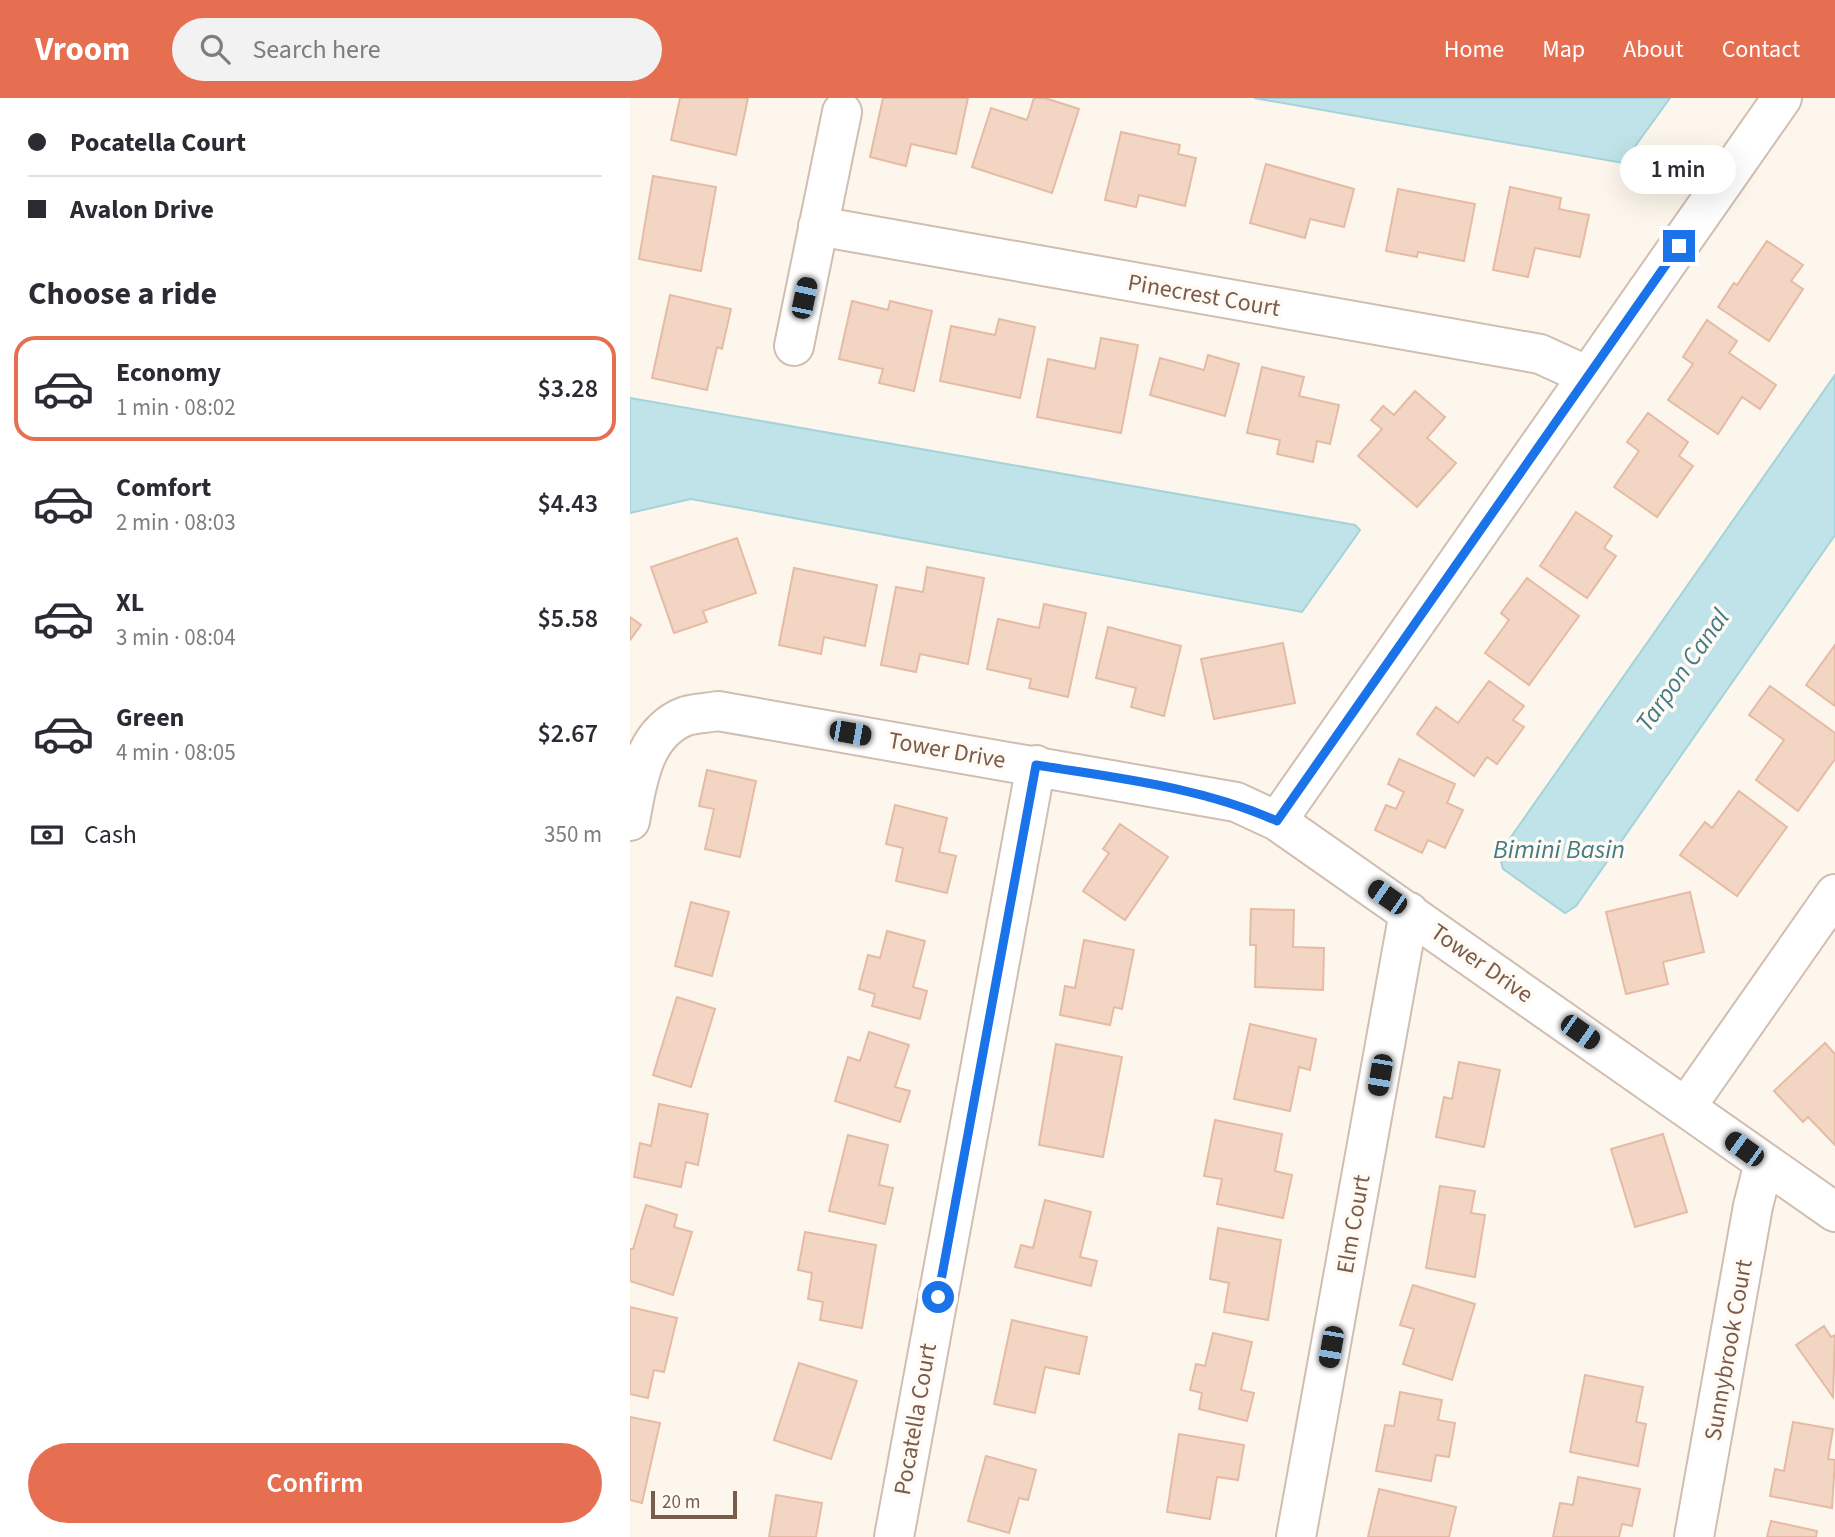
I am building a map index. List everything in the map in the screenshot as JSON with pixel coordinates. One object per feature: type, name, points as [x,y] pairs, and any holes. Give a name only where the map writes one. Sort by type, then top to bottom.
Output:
[{"type":"street","points":[[1277,821],[1782,98]]},
{"type":"street","points":[[794,346],[842,112]]},
{"type":"street","name":"Pinecrest Court","points":[[818,226],[1540,354],[1586,375]]},
{"type":"street","name":"Tower Drive","points":[[630,821],[640,767],[657,737],[684,717],[718,711],[1236,802],[1277,821],[1835,1212]]},
{"type":"street","name":"Pocatella Court","points":[[894,1537],[1036,765]]},
{"type":"street","points":[[1686,1107],[1835,894]]},
{"type":"street","name":"Elm Court","points":[[1296,1537],[1409,912]]},
{"type":"street","name":"Sunnybrook Court","points":[[1694,1537],[1753,1206],[1764,1163]]},
{"type":"water","points":[[1254,98],[1670,98],[1623,163]]},
{"type":"water","name":"Bimini Basin","points":[[1835,375],[1835,535],[1576,906],[1565,913],[1503,869],[1499,854]]},
{"type":"water","points":[[630,398],[1355,525],[1360,530],[1302,612],[691,499],[630,513]]},
{"type":"building","points":[[680,98],[748,98],[736,155],[671,140]]},
{"type":"building","points":[[883,98],[968,98],[956,154],[911,144],[906,166],[870,157]]},
{"type":"building","points":[[1034,98],[1045,98],[1079,109],[1052,193],[972,167],[991,108],[1027,120]]},
{"type":"building","points":[[1121,132],[1180,145],[1178,154],[1196,158],[1185,206],[1139,195],[1136,207],[1105,200]]},
{"type":"building","points":[[1266,164],[1354,189],[1344,227],[1310,219],[1305,238],[1250,223]]},
{"type":"building","points":[[653,176],[716,187],[701,271],[639,259]]},
{"type":"building","points":[[1510,187],[1561,198],[1559,209],[1589,215],[1580,257],[1535,248],[1528,277],[1493,270]]},
{"type":"building","points":[[1398,189],[1475,204],[1464,261],[1418,252],[1417,257],[1386,251]]},
{"type":"building","points":[[1767,241],[1803,265],[1791,281],[1803,289],[1769,341],[1718,307],[1734,283],[1737,285]]},
{"type":"building","points":[[670,295],[731,309],[722,349],[717,347],[707,390],[652,378]]},
{"type":"building","points":[[852,301],[888,310],[890,301],[932,311],[914,391],[879,383],[883,369],[839,359]]},
{"type":"building","points":[[999,319],[1035,327],[1020,398],[940,381],[951,326],[995,335]]},
{"type":"building","points":[[1707,320],[1737,341],[1729,353],[1776,385],[1760,409],[1742,397],[1718,434],[1668,400],[1693,364],[1683,357]]},
{"type":"building","points":[[1101,338],[1138,345],[1121,433],[1037,417],[1048,359],[1095,369]]},
{"type":"building","points":[[1208,355],[1239,364],[1225,416],[1150,395],[1160,358],[1204,370]]},
{"type":"building","points":[[1262,367],[1304,377],[1299,396],[1339,405],[1330,444],[1317,441],[1313,462],[1277,454],[1280,440],[1247,433]]},
{"type":"building","points":[[1415,391],[1445,417],[1427,438],[1456,463],[1417,507],[1358,456],[1382,429],[1371,420],[1383,406],[1394,415]]},
{"type":"building","points":[[1648,413],[1688,442],[1679,456],[1693,466],[1657,517],[1614,487],[1639,451],[1627,442]]},
{"type":"building","points":[[1576,512],[1612,536],[1604,548],[1616,556],[1587,598],[1540,566]]},
{"type":"building","points":[[737,538],[756,593],[703,611],[707,622],[674,633],[651,567]]},
{"type":"building","points":[[927,567],[984,578],[968,664],[920,654],[916,672],[881,665],[896,587],[923,592]]},
{"type":"building","points":[[794,568],[877,585],[865,646],[824,637],[821,654],[779,645]]},
{"type":"building","points":[[1527,578],[1579,616],[1529,685],[1485,653],[1509,620],[1501,613]]},
{"type":"building","points":[[1044,604],[1086,613],[1068,697],[1029,688],[1031,679],[987,669],[998,619],[1039,628]]},
{"type":"building","points":[[630,617],[641,625],[630,640]]},
{"type":"building","points":[[1108,627],[1181,646],[1164,716],[1131,707],[1136,688],[1096,678]]},
{"type":"building","points":[[1283,643],[1295,703],[1214,719],[1201,659]]},
{"type":"building","points":[[1835,645],[1835,706],[1806,685]]},
{"type":"building","points":[[1489,681],[1524,706],[1513,720],[1524,727],[1497,764],[1487,757],[1474,776],[1417,734],[1436,707],[1458,723]]},
{"type":"building","points":[[1770,686],[1835,733],[1835,759],[1798,811],[1756,780],[1784,740],[1749,715]]},
{"type":"building","points":[[1399,759],[1455,784],[1447,803],[1463,810],[1445,848],[1428,840],[1422,853],[1375,830],[1386,805],[1396,809],[1404,792],[1388,784]]},
{"type":"building","points":[[707,770],[756,781],[740,857],[705,849],[714,809],[699,806]]},
{"type":"building","points":[[1739,791],[1787,827],[1737,896],[1680,855],[1705,822],[1712,828]]},
{"type":"building","points":[[895,805],[947,818],[939,852],[956,856],[947,893],[896,881],[903,848],[886,844]]},
{"type":"building","points":[[1120,824],[1168,857],[1125,920],[1083,891],[1109,853],[1103,849]]},
{"type":"building","points":[[1690,892],[1704,952],[1663,962],[1668,984],[1626,994],[1606,912]]},
{"type":"building","points":[[691,902],[729,912],[712,976],[675,966]]},
{"type":"building","points":[[1251,909],[1294,910],[1293,947],[1324,948],[1323,990],[1255,987],[1256,945],[1250,945]]},
{"type":"building","points":[[887,931],[925,941],[913,987],[927,991],[920,1019],[872,1006],[875,994],[859,989],[868,955],[880,958]]},
{"type":"building","points":[[1084,940],[1134,950],[1122,1009],[1114,1007],[1110,1025],[1060,1015],[1065,986],[1075,988]]},
{"type":"building","points":[[677,997],[715,1009],[691,1087],[653,1075]]},
{"type":"building","points":[[1250,1024],[1316,1039],[1310,1070],[1299,1067],[1290,1111],[1234,1099]]},
{"type":"building","points":[[869,1032],[909,1045],[895,1087],[910,1091],[900,1122],[835,1101],[848,1057],[860,1061]]},
{"type":"building","points":[[1825,1043],[1835,1054],[1835,1145],[1808,1117],[1803,1122],[1774,1091]]},
{"type":"building","points":[[1056,1044],[1122,1057],[1103,1157],[1039,1145]]},
{"type":"building","points":[[1459,1062],[1500,1070],[1484,1147],[1436,1137],[1444,1097],[1452,1099]]},
{"type":"building","points":[[659,1104],[708,1114],[698,1165],[686,1162],[681,1187],[634,1177],[640,1143],[651,1146]]},
{"type":"building","points":[[1215,1120],[1282,1134],[1275,1171],[1292,1175],[1283,1218],[1217,1204],[1222,1179],[1204,1176]]},
{"type":"building","points":[[1663,1134],[1687,1212],[1635,1227],[1611,1149]]},
{"type":"building","points":[[848,1135],[888,1145],[879,1185],[893,1188],[885,1224],[829,1211]]},
{"type":"building","points":[[1440,1186],[1475,1191],[1471,1213],[1485,1215],[1475,1277],[1426,1268]]},
{"type":"building","points":[[1045,1200],[1091,1212],[1080,1257],[1097,1261],[1091,1286],[1015,1267],[1021,1245],[1033,1248]]},
{"type":"building","points":[[646,1205],[677,1215],[674,1227],[692,1232],[673,1295],[630,1281],[630,1249],[633,1249]]},
{"type":"building","points":[[1218,1228],[1281,1240],[1268,1320],[1224,1312],[1229,1283],[1210,1279]]},
{"type":"building","points":[[805,1232],[876,1245],[862,1328],[820,1320],[823,1302],[808,1299],[812,1273],[798,1270]]},
{"type":"building","points":[[1413,1285],[1475,1304],[1452,1380],[1403,1364],[1414,1329],[1400,1325]]},
{"type":"building","points":[[630,1307],[677,1318],[664,1372],[654,1370],[648,1398],[630,1394]]},
{"type":"building","points":[[1012,1320],[1087,1337],[1079,1374],[1045,1367],[1035,1413],[994,1404]]},
{"type":"building","points":[[1824,1326],[1831,1337],[1835,1335],[1833,1397],[1796,1345]]},
{"type":"building","points":[[1213,1333],[1252,1342],[1241,1390],[1254,1393],[1247,1421],[1199,1409],[1202,1393],[1190,1390],[1196,1364],[1205,1366]]},
{"type":"building","points":[[799,1363],[857,1381],[831,1459],[774,1440]]},
{"type":"building","points":[[1585,1375],[1643,1387],[1636,1422],[1646,1424],[1638,1466],[1570,1452]]},
{"type":"building","points":[[1400,1392],[1442,1400],[1438,1420],[1455,1423],[1449,1457],[1436,1455],[1431,1481],[1376,1471],[1385,1425],[1394,1426]]},
{"type":"building","points":[[630,1417],[660,1423],[642,1503],[630,1500]]},
{"type":"building","points":[[1793,1422],[1833,1429],[1828,1459],[1835,1460],[1832,1508],[1770,1496],[1775,1469],[1784,1471]]},
{"type":"building","points":[[1179,1434],[1244,1445],[1238,1480],[1217,1477],[1210,1519],[1167,1512]]},
{"type":"building","points":[[986,1456],[1036,1470],[1028,1500],[1019,1498],[1009,1533],[968,1521]]},
{"type":"building","points":[[1578,1477],[1640,1489],[1632,1526],[1622,1524],[1619,1537],[1553,1537],[1560,1503],[1573,1505]]},
{"type":"building","points":[[1379,1489],[1456,1507],[1449,1537],[1368,1537]]},
{"type":"building","points":[[776,1495],[822,1503],[816,1537],[769,1537]]},
{"type":"building","points":[[1771,1521],[1817,1531],[1816,1537],[1767,1537]]},
{"type":"route","points":[[938,1297],[1036,765],[1202,794],[1236,802],[1277,821],[1586,375],[1679,246]]},
{"type":"water label","name":"Tarpon Canal","points":[[1682,670]]}]
